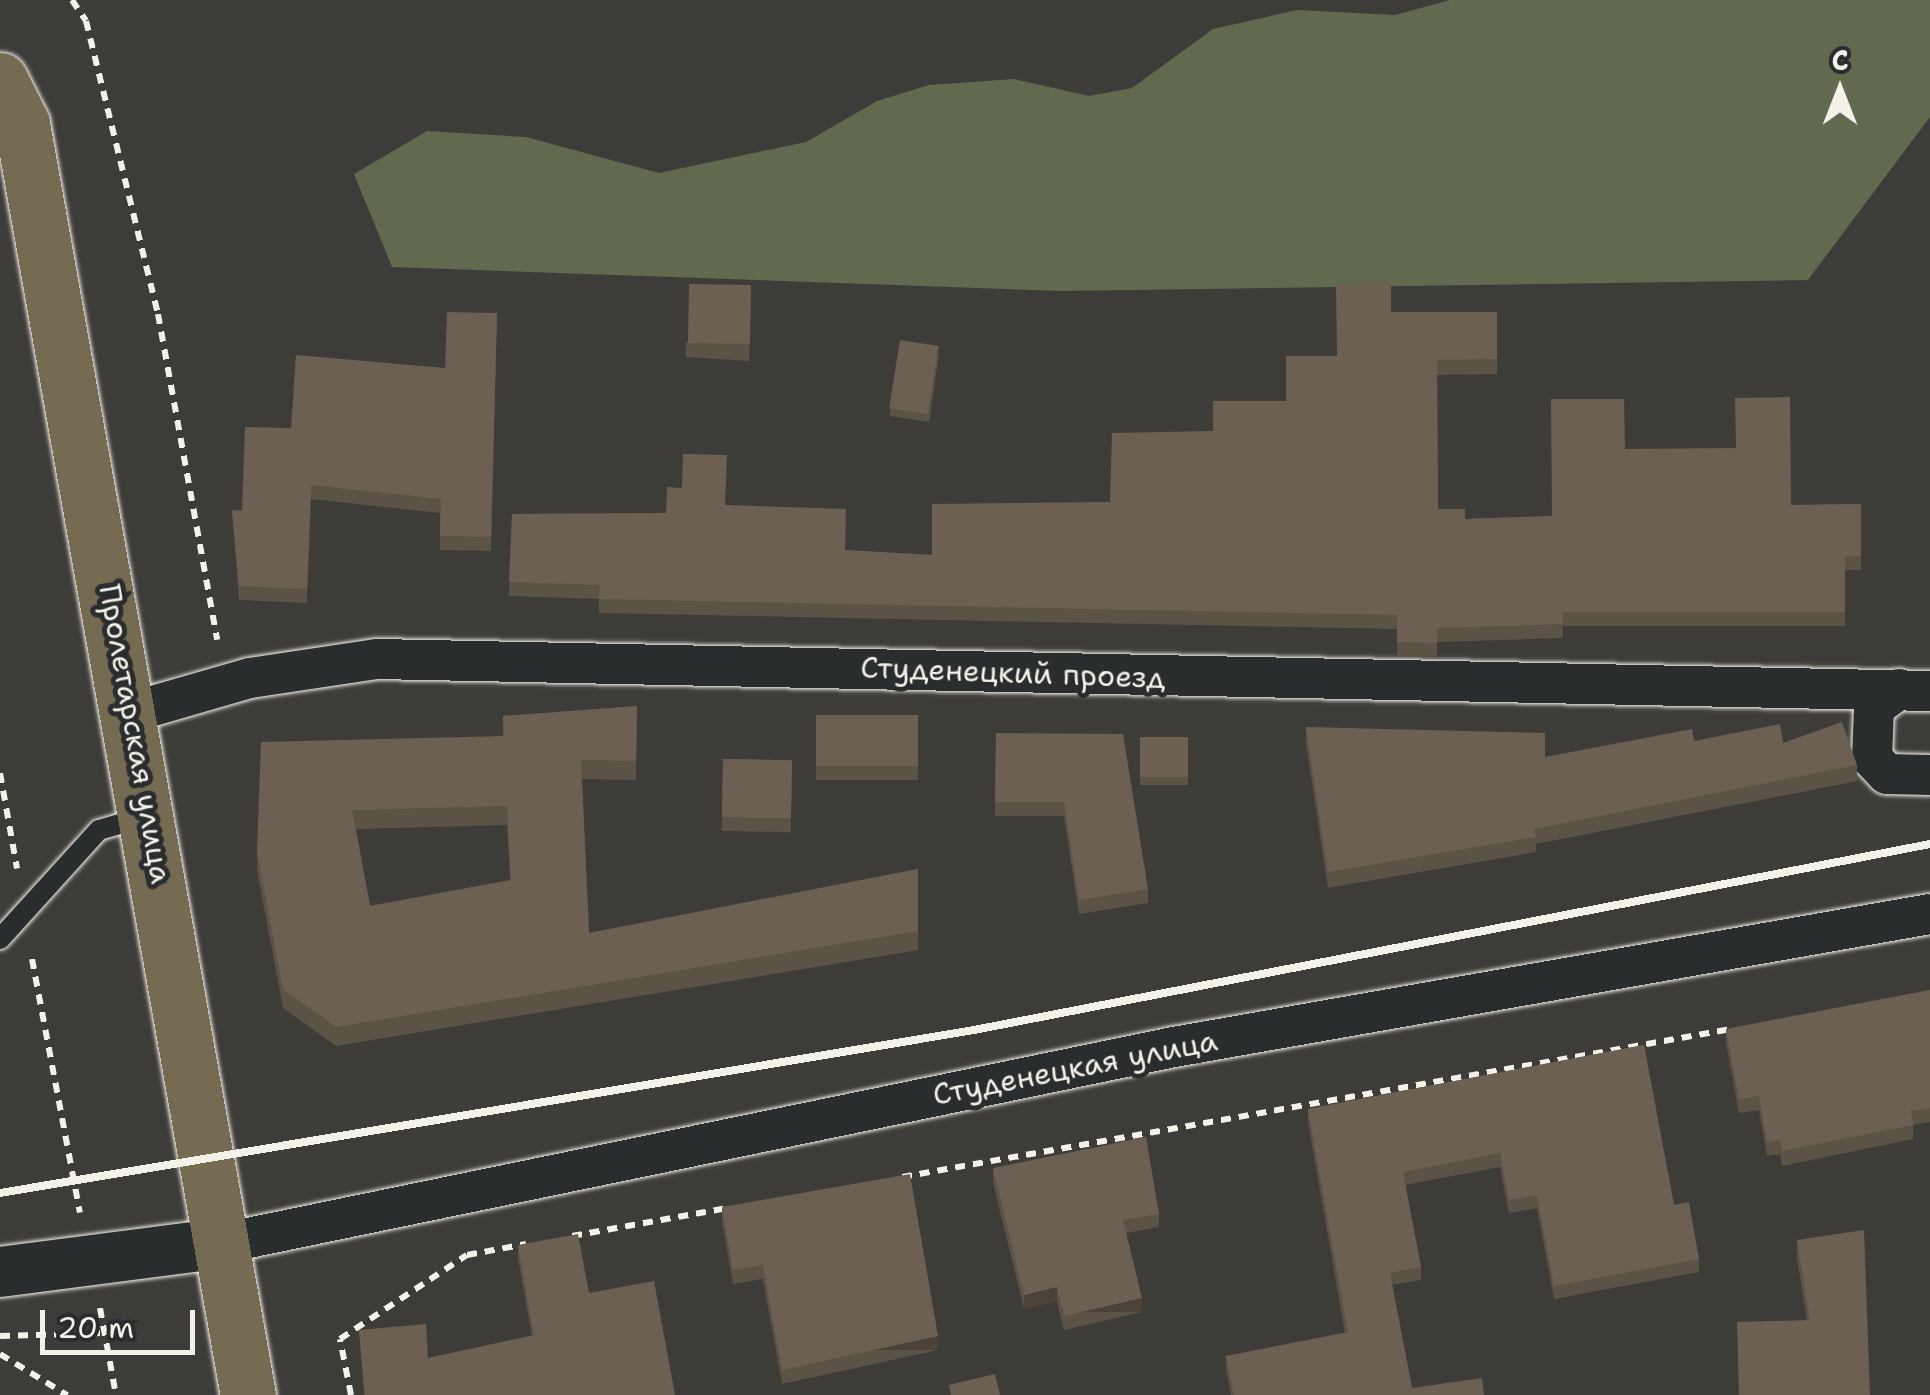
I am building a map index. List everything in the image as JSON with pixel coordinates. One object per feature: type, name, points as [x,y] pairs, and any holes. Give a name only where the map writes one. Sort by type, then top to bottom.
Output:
[{"type":"main road","name":"Пролетарская улица","points":[[7,108],[132,712],[248,1395]]},
{"type":"street","name":"Студенецкий проезд","points":[[132,712],[250,678],[377,660],[1915,690]]},
{"type":"street","name":"Студенецкий проезд","points":[[1915,690],[1874,706],[1872,758],[1887,774],[1930,774]]},
{"type":"street","name":"Студенецкая улица","points":[[224,1243],[1174,1047],[1930,914]]},
{"type":"street","points":[[0,1272],[224,1243]]},
{"type":"lane","points":[[0,939],[100,830],[151,815]]},
{"type":"path","points":[[72,0],[86,21],[158,314],[218,646]]},
{"type":"path","points":[[0,773],[116,1395]]},
{"type":"path","points":[[896,1178],[1754,1024]]},
{"type":"path","points":[[564,1238],[740,1206]]},
{"type":"path","points":[[351,1395],[340,1339],[467,1255],[545,1241]]},
{"type":"path","points":[[0,1336],[105,1333]]},
{"type":"path","points":[[0,1354],[66,1395]]},
{"type":"green space","points":[[1450,0],[1930,0],[1930,117],[1808,280],[1061,291],[392,267],[354,174],[427,131],[526,137],[659,173],[806,142],[877,101],[929,85],[1014,79],[1089,96],[1132,88],[1213,29],[1297,10],[1395,15]]},
{"type":"building","points":[[1391,283],[1391,312],[1497,312],[1497,359],[1437,360],[1438,509],[1465,509],[1465,519],[1552,516],[1551,399],[1624,399],[1625,449],[1736,448],[1735,398],[1790,397],[1791,505],[1861,504],[1861,556],[1845,556],[1845,612],[1563,612],[1563,624],[1437,628],[1437,643],[1397,642],[1397,615],[599,599],[600,585],[509,582],[512,514],[666,513],[667,487],[682,488],[683,454],[727,455],[725,505],[846,509],[845,550],[932,555],[932,504],[1110,502],[1112,433],[1213,431],[1213,401],[1286,401],[1286,356],[1337,356],[1336,284]]},
{"type":"building","points":[[689,284],[751,285],[750,344],[688,343]]},
{"type":"building","points":[[447,312],[497,313],[491,537],[440,536],[441,499],[311,485],[307,589],[239,586],[232,510],[242,511],[245,427],[291,428],[296,355],[445,368]]},
{"type":"building","points":[[900,340],[939,346],[928,414],[889,408]]},
{"type":"building","points":[[637,706],[636,761],[581,760],[589,933],[918,869],[918,931],[336,1027],[283,989],[257,851],[261,742],[504,736],[503,716]],"holes":[[[507,806],[511,880],[370,906],[352,810]]]},
{"type":"building","points":[[816,715],[918,715],[918,766],[816,766]]},
{"type":"building","points":[[1842,722],[1857,765],[1534,829],[1536,837],[1328,872],[1306,727],[1545,733],[1545,757],[1692,729],[1694,741],[1780,724],[1783,743]]},
{"type":"building","points":[[996,733],[1123,734],[1148,889],[1079,900],[1064,802],[995,802]]},
{"type":"building","points":[[1140,737],[1188,737],[1188,777],[1140,777]]},
{"type":"building","points":[[723,759],[792,760],[791,818],[722,817]]},
{"type":"building","points":[[1930,990],[1930,1108],[1911,1111],[1913,1125],[1782,1151],[1780,1140],[1767,1142],[1759,1096],[1739,1099],[1726,1029]]},
{"type":"building","points":[[1644,1045],[1674,1205],[1689,1202],[1699,1259],[1554,1286],[1537,1195],[1509,1200],[1500,1153],[1403,1172],[1421,1267],[1390,1273],[1412,1388],[1482,1378],[1484,1395],[1234,1395],[1226,1356],[1348,1332],[1308,1109]]},
{"type":"building","points":[[1146,1137],[1159,1214],[1123,1220],[1142,1298],[1064,1316],[1057,1287],[1024,1295],[993,1168]]},
{"type":"building","points":[[910,1174],[938,1336],[782,1370],[763,1265],[733,1270],[722,1207]]},
{"type":"building","points":[[1864,1230],[1870,1395],[1739,1395],[1737,1322],[1810,1320],[1797,1240]]},
{"type":"building","points":[[578,1234],[589,1293],[654,1281],[675,1395],[365,1395],[359,1330],[426,1324],[428,1358],[534,1335],[518,1245]]},
{"type":"building","points":[[995,1374],[1000,1395],[951,1395],[949,1385]]},
{"type":"railway","points":[[0,1193],[974,1030],[1930,844]]}]
